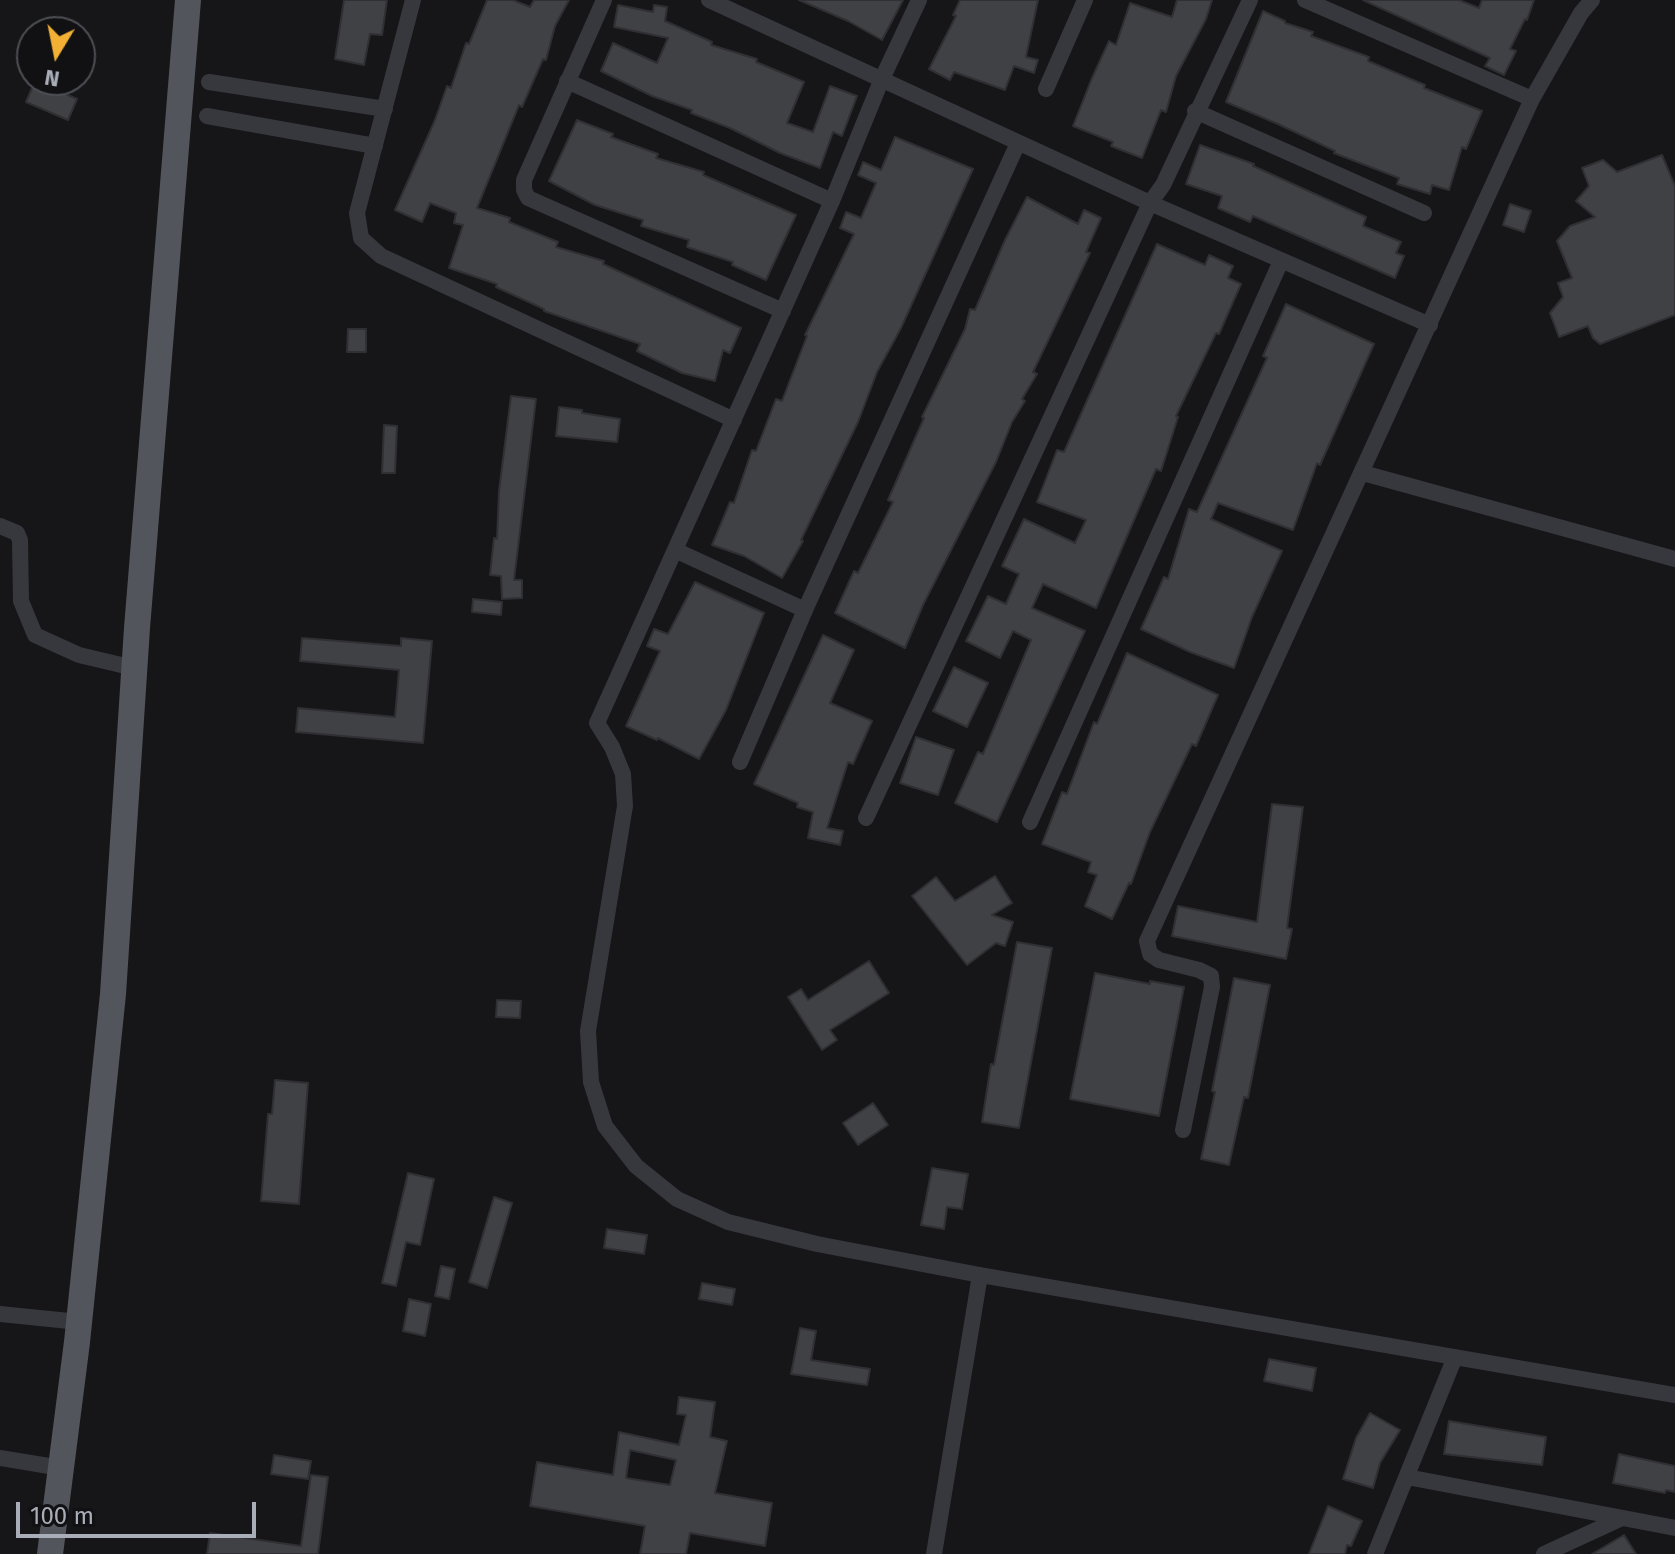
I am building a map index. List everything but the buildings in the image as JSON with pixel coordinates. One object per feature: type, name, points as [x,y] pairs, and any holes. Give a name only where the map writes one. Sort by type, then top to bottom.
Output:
[{"type":"main road","points":[[50,1554],[79,1322],[113,994],[134,668],[188,0]]},
{"type":"street","points":[[413,0],[357,213],[361,238],[381,256],[734,420]]},
{"type":"street","points":[[604,0],[524,180],[528,198],[783,311]]},
{"type":"street","points":[[709,0],[1150,203],[1430,325]]},
{"type":"street","points":[[919,0],[677,551],[597,723],[612,747],[623,774],[625,806],[588,1031],[591,1082],[605,1126],[636,1166],[677,1199],[728,1222],[817,1244],[980,1275],[1675,1395]]},
{"type":"street","points":[[1046,89],[1085,0]]},
{"type":"street","points":[[866,818],[1150,203],[1163,185],[1195,111],[1250,0]]},
{"type":"street","points":[[1305,0],[1532,99]]},
{"type":"street","points":[[1183,1130],[1212,987],[1211,976],[1159,960],[1150,954],[1147,941],[1532,99],[1581,13],[1592,0]]},
{"type":"street","points":[[567,81],[832,201]]},
{"type":"street","points":[[209,82],[385,109]]},
{"type":"street","points":[[1195,111],[1424,213]]},
{"type":"street","points":[[207,116],[375,146]]},
{"type":"street","points":[[740,762],[805,610],[1018,143]]},
{"type":"street","points":[[1030,822],[1281,261]]},
{"type":"street","points":[[1363,473],[1675,559]]},
{"type":"street","points":[[0,526],[17,533],[20,540],[21,601],[35,635],[79,655],[134,668]]},
{"type":"street","points":[[677,551],[805,610]]},
{"type":"street","points":[[934,1554],[980,1275]]},
{"type":"street","points":[[0,1314],[79,1322]]},
{"type":"street","points":[[1375,1554],[1455,1357]]},
{"type":"street","points":[[0,1458],[61,1468]]},
{"type":"street","points":[[1407,1477],[1675,1528]]},
{"type":"street","points":[[1544,1554],[1622,1518]]}]
